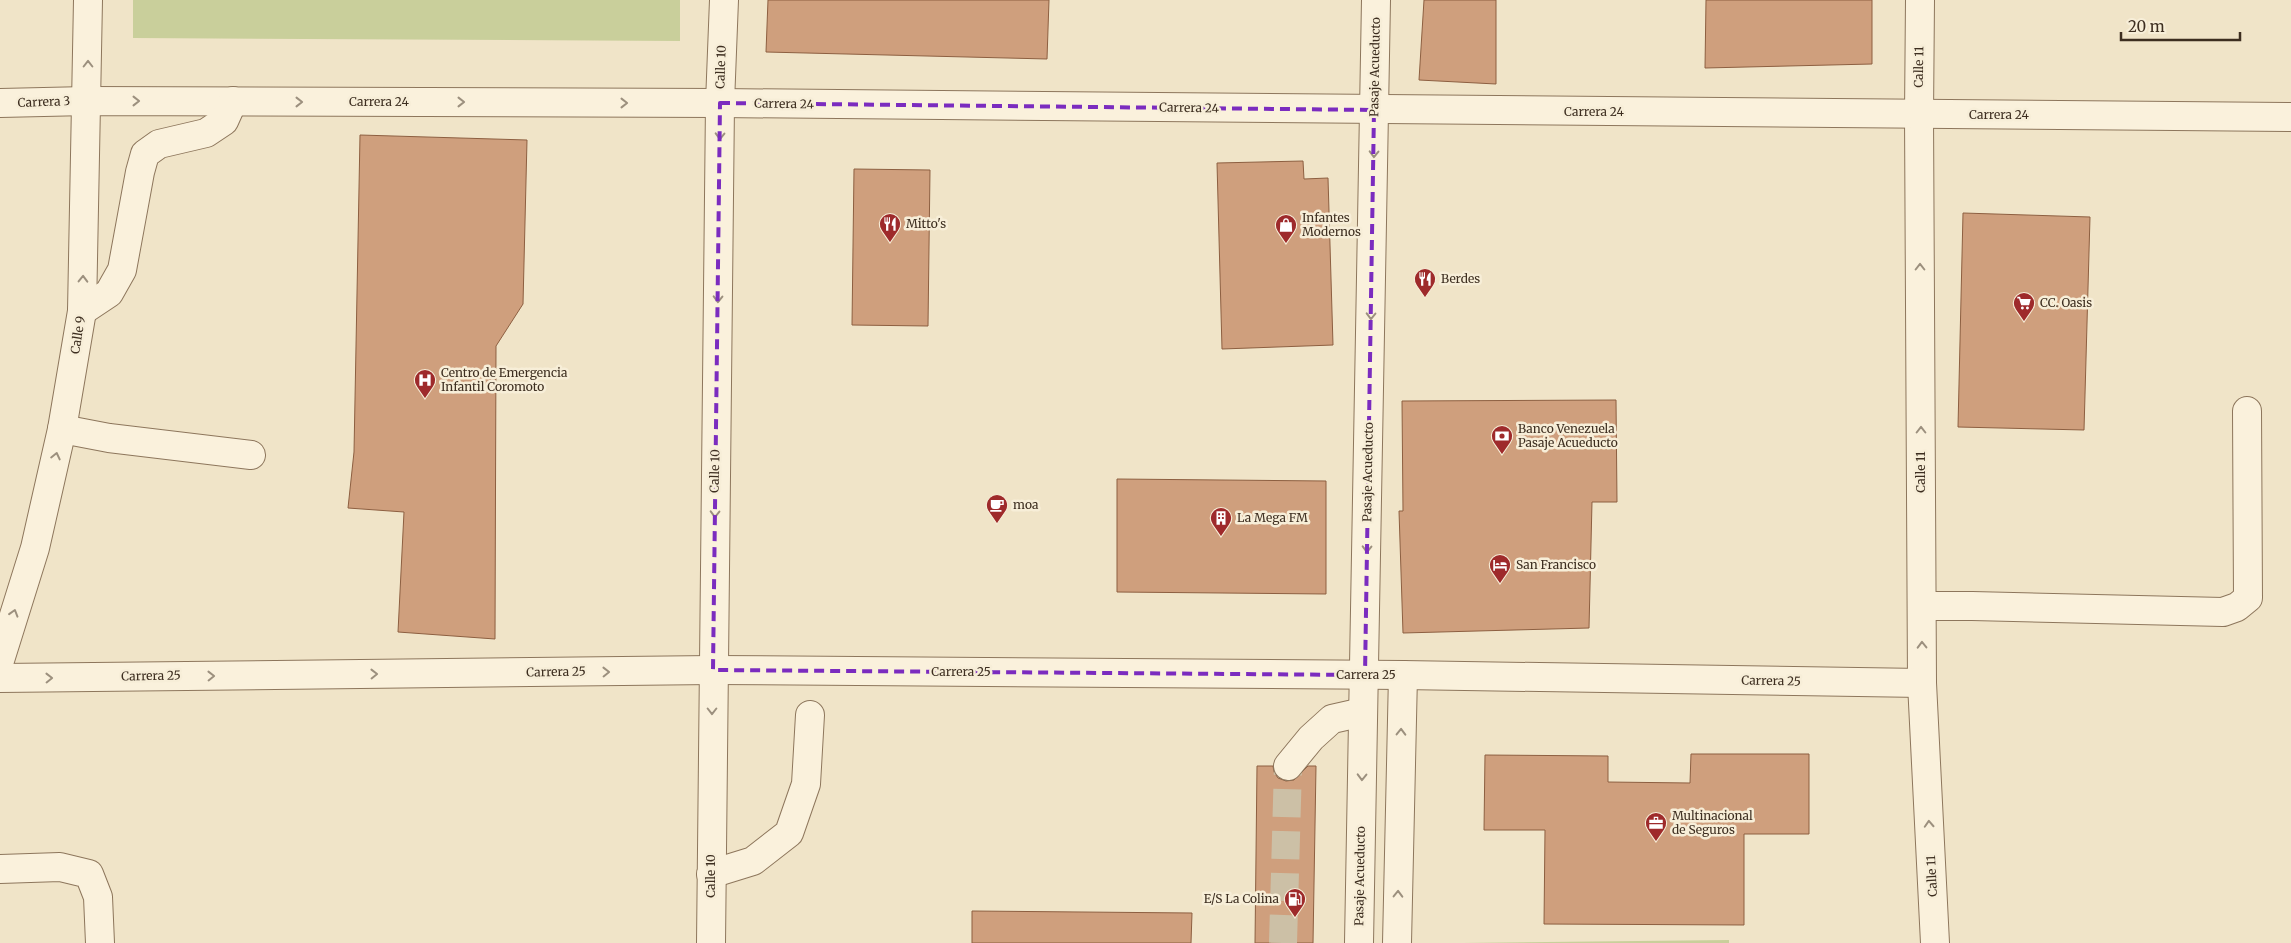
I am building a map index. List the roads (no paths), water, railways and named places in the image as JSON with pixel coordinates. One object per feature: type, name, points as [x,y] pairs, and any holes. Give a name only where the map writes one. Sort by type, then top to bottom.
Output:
[{"type":"street","name":"Calle 9","points":[[0,660],[35,548],[62,429],[82,311],[88,0]]},
{"type":"street","name":"Calle 10","points":[[711,943],[720,103],[724,0]]},
{"type":"street","name":"Pasaje Acueducto","points":[[1359,943],[1376,0]]},
{"type":"street","name":"Calle 11","points":[[1920,0],[1922,683],[1935,943]]},
{"type":"street","name":"Carrera 24","points":[[87,101],[720,103],[2291,117]]},
{"type":"street","name":"Carrera 3","points":[[0,103],[87,101]]},
{"type":"street","points":[[82,311],[110,293],[122,270],[145,154],[159,144],[206,133],[224,121],[233,101]]},
{"type":"street","points":[[1922,606],[2223,612],[2238,607],[2248,598],[2246,411]]},
{"type":"street","points":[[62,429],[109,438],[251,455]]},
{"type":"street","name":"Carrera 25","points":[[0,678],[713,670],[1403,675],[1922,683]]},
{"type":"street","points":[[1397,943],[1403,675]]},
{"type":"street","points":[[1288,766],[1311,738],[1332,719],[1363,712]]},
{"type":"street","points":[[711,874],[753,862],[788,833],[806,784],[810,715]]},
{"type":"street","points":[[0,869],[60,866],[89,874],[98,897],[100,943]]},
{"type":"tunnel","points":[[1283,943],[1288,766]]},
{"type":"place","name":"Mitto's","points":[[890,243]]},
{"type":"place","name":"Infantes Modernos","points":[[1286,244]]},
{"type":"place","name":"Berdes","points":[[1425,298]]},
{"type":"place","name":"CC. Oasis","points":[[2024,322]]},
{"type":"place","name":"Centro de Emergencia Infantil Coromoto","points":[[425,399]]},
{"type":"place","name":"Banco Venezuela Pasaje Acueducto","points":[[1502,455]]},
{"type":"place","name":"moa","points":[[997,524]]},
{"type":"place","name":"La Mega FM","points":[[1221,537]]},
{"type":"place","name":"San Francisco","points":[[1500,584]]},
{"type":"place","name":"Multinacional de Seguros","points":[[1656,842]]},
{"type":"place","name":"E/S La Colina","points":[[1295,918]]}]
